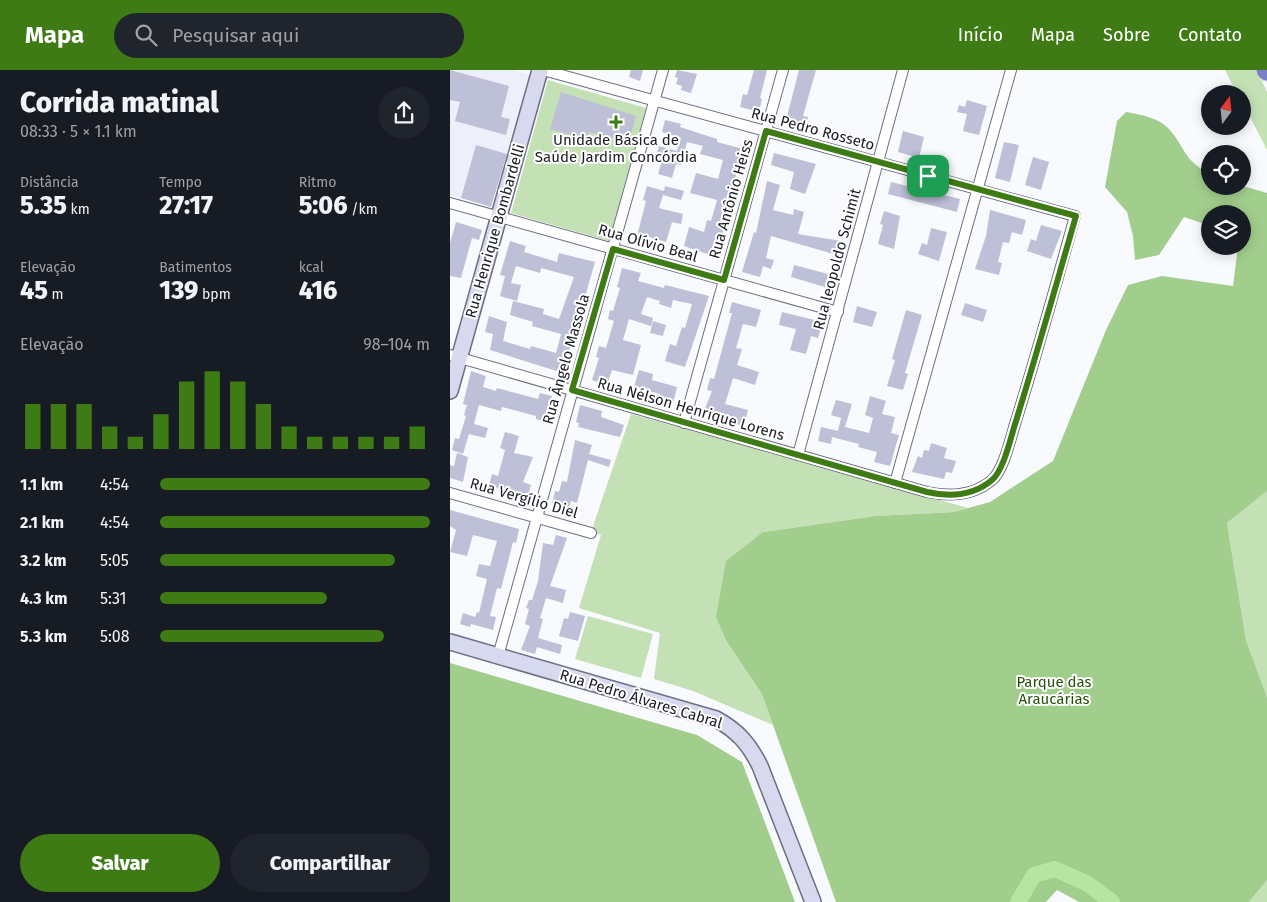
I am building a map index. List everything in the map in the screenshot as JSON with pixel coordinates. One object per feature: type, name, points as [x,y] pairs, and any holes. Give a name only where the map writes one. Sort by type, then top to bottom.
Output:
[{"type":"street","name":"Rua Pedro Rosseto","points":[[542,70],[1076,216]]},
{"type":"street","name":"Rua Henrique Bombardelli","points":[[450,391],[455,357],[542,70]]},
{"type":"street","name":"Rua Ângelo Massola","points":[[498,656],[663,70]]},
{"type":"street","name":"Rua Antônio Heiss","points":[[684,422],[783,70]]},
{"type":"street","name":"Rua leopoldo Schimit","points":[[798,455],[903,70]]},
{"type":"street","points":[[895,483],[1011,70]]},
{"type":"street","name":"Rua Olívio Beal","points":[[450,203],[838,312]]},
{"type":"street","name":"Rua Nélson Henrique Lorens","points":[[455,357],[927,492],[955,495],[979,488],[993,480],[1002,464],[1028,384],[1076,216]]},
{"type":"street","name":"Rua Vergílio Diel","points":[[450,493],[591,533]]},
{"type":"street","name":"Rua Pedro Álvares Cabral","points":[[450,642],[716,719],[733,728],[749,745],[760,766],[813,902]]},
{"type":"shaded area","points":[[450,70],[514,70],[530,75],[507,154],[476,145],[461,198],[450,195]]},
{"type":"green space","points":[[1225,70],[1257,70],[1267,92],[1267,150],[1251,119],[1251,85],[1232,85]]},
{"type":"green space","points":[[548,80],[646,108],[609,241],[511,213]]},
{"type":"green space","name":"Parque das Araucárias","points":[[1126,112],[1149,117],[1165,125],[1189,158],[1201,169],[1201,195],[1251,195],[1251,188],[1267,193],[1267,491],[1227,523],[1246,640],[1267,697],[1267,880],[1249,902],[1079,902],[1057,890],[1046,902],[836,902],[762,694],[727,642],[716,617],[726,561],[763,532],[875,516],[954,512],[990,502],[1053,461],[1106,330],[1128,285],[1162,276],[1233,286],[1237,255],[1251,255],[1251,205],[1201,205],[1201,223],[1184,217],[1159,255],[1135,260],[1133,236],[1127,212],[1105,187],[1117,121]]},
{"type":"green space","points":[[631,414],[968,508],[954,512],[875,516],[763,532],[727,642],[762,694],[773,725],[693,691],[654,679],[660,633],[579,608],[601,535],[591,532]]},
{"type":"green space","points":[[1267,491],[1267,697],[1246,640],[1227,523]]},
{"type":"green space","points":[[588,616],[653,634],[641,678],[575,659]]},
{"type":"green space","points":[[450,663],[697,735],[742,762],[795,902],[450,902]]},
{"type":"green space","points":[[1267,880],[1267,902],[1249,902]]},
{"type":"building","points":[[450,70],[509,86],[501,117],[510,119],[506,135],[455,121],[460,102],[450,100]]},
{"type":"building","points":[[631,70],[643,70],[640,81],[629,77]]},
{"type":"building","points":[[677,70],[697,74],[691,93],[681,90],[682,86],[676,84],[678,78],[675,77]]},
{"type":"building","points":[[754,70],[767,70],[760,98],[762,99],[759,112],[740,107],[743,94],[747,95]]},
{"type":"building","points":[[799,70],[816,70],[803,116],[808,117],[805,129],[785,124]]},
{"type":"building","points":[[561,92],[636,116],[630,138],[621,135],[620,140],[589,132],[587,140],[550,129]]},
{"type":"building","points":[[967,100],[987,106],[979,135],[963,131],[967,114],[957,112],[959,105],[965,107]]},
{"type":"building","points":[[665,120],[681,124],[680,127],[717,139],[717,142],[743,149],[723,224],[725,225],[720,241],[723,242],[719,258],[684,246],[689,227],[704,232],[707,220],[711,221],[717,200],[690,193],[696,173],[718,179],[723,160],[700,154],[703,146],[687,142],[681,165],[676,164],[672,178],[658,174],[662,161],[655,159],[659,146],[677,151],[681,138],[662,132]]},
{"type":"building","points":[[903,131],[924,137],[919,158],[898,152]]},
{"type":"building","points":[[1004,142],[1019,145],[1010,182],[995,178]]},
{"type":"building","points":[[476,145],[507,154],[491,207],[461,198]]},
{"type":"building","points":[[774,153],[816,164],[805,194],[790,189],[794,172],[771,165]]},
{"type":"building","points":[[1033,157],[1049,162],[1041,190],[1025,185]]},
{"type":"building","points":[[767,181],[780,185],[773,210],[793,215],[794,209],[804,212],[798,234],[841,241],[837,255],[771,236],[766,258],[774,260],[771,269],[763,266],[760,277],[742,272],[754,232],[756,233]]},
{"type":"building","points":[[891,182],[960,199],[957,212],[888,194]]},
{"type":"building","points":[[647,186],[664,191],[665,186],[684,191],[681,200],[663,195],[659,208],[683,214],[681,224],[672,222],[666,242],[646,236],[645,238],[637,236],[646,201],[643,200]]},
{"type":"building","points":[[990,210],[1026,220],[1022,235],[1012,232],[1009,243],[1003,242],[998,262],[1002,263],[999,275],[975,269],[986,236]]},
{"type":"building","points":[[884,211],[900,216],[894,249],[878,244],[883,225],[880,224]]},
{"type":"building","points":[[456,222],[482,230],[479,240],[472,238],[461,278],[450,276],[450,243]]},
{"type":"building","points":[[1041,225],[1062,231],[1051,259],[1027,251],[1031,239],[1036,241]]},
{"type":"building","points":[[931,228],[947,232],[939,261],[918,254],[922,243],[927,245]]},
{"type":"building","points":[[510,241],[526,246],[524,252],[557,262],[559,253],[595,262],[563,373],[490,350],[493,334],[485,332],[489,316],[507,322],[503,341],[530,349],[531,346],[556,353],[561,334],[532,326],[533,322],[510,315],[513,301],[544,309],[543,314],[559,319],[574,277],[541,268],[540,273],[516,266],[511,283],[521,285],[517,301],[500,296],[505,276],[500,275]]},
{"type":"building","points":[[794,265],[828,274],[825,287],[791,277]]},
{"type":"building","points":[[622,268],[641,273],[638,281],[664,288],[665,285],[709,296],[685,367],[665,361],[670,344],[676,346],[682,327],[685,328],[692,304],[673,300],[671,308],[659,304],[660,301],[647,297],[641,314],[653,318],[651,326],[629,319],[623,340],[641,345],[633,375],[612,370],[607,385],[592,380],[599,358],[596,357],[599,346],[606,348],[614,321],[608,319],[610,310],[613,311],[620,288],[617,287]]},
{"type":"building","points":[[732,302],[761,310],[756,327],[743,324],[736,348],[742,349],[737,365],[759,372],[755,385],[733,378],[725,404],[748,410],[744,426],[721,420],[722,417],[704,411],[712,391],[707,390],[710,378],[714,379],[732,313],[729,313]]},
{"type":"building","points":[[965,303],[987,310],[983,322],[961,315]]},
{"type":"building","points":[[857,306],[877,312],[872,327],[853,322]]},
{"type":"building","points":[[906,310],[922,315],[905,373],[908,374],[903,390],[887,386],[895,360],[892,359]]},
{"type":"building","points":[[782,312],[823,322],[818,338],[811,336],[806,354],[790,350],[796,329],[779,325]]},
{"type":"building","points":[[653,321],[666,325],[663,336],[650,333]]},
{"type":"building","points":[[639,370],[653,374],[652,380],[677,387],[673,403],[659,399],[660,394],[634,387]]},
{"type":"building","points":[[471,371],[486,376],[483,387],[496,391],[497,388],[538,399],[540,393],[552,396],[550,405],[556,406],[551,423],[536,419],[536,416],[502,407],[501,411],[479,405],[474,424],[488,428],[485,438],[469,434],[463,454],[452,450],[455,438],[459,439],[466,416],[464,415],[467,405],[463,404]]},
{"type":"building","points":[[870,396],[886,401],[882,414],[895,417],[891,433],[899,435],[890,466],[874,462],[877,452],[858,447],[859,444],[832,437],[831,444],[818,441],[821,427],[838,431],[841,418],[831,415],[836,400],[852,404],[845,427],[869,433],[873,418],[865,415]]},
{"type":"building","points":[[580,405],[602,411],[601,417],[624,425],[620,437],[578,427],[579,423],[576,422]]},
{"type":"building","points":[[505,432],[519,436],[514,453],[533,457],[523,482],[531,485],[527,499],[489,485],[492,474],[498,476],[505,450],[500,448]]},
{"type":"building","points":[[575,440],[592,445],[589,454],[611,460],[609,467],[588,460],[577,503],[571,501],[569,508],[552,504],[555,491],[559,492],[562,481],[567,482]]},
{"type":"building","points":[[931,443],[947,448],[944,458],[956,461],[952,473],[946,472],[944,479],[912,472],[918,456],[922,458],[924,450],[929,451]]},
{"type":"building","points":[[457,453],[468,457],[463,482],[450,478],[450,465],[454,466]]},
{"type":"building","points":[[450,510],[519,529],[516,543],[513,542],[501,589],[497,588],[490,616],[496,617],[493,630],[471,624],[470,627],[460,624],[463,613],[475,617],[477,612],[479,613],[487,579],[476,576],[479,564],[490,566],[497,541],[473,535],[467,556],[450,552],[456,530],[450,526]]},
{"type":"building","points":[[556,535],[567,538],[550,586],[566,590],[563,603],[546,598],[540,618],[543,619],[538,638],[562,645],[560,654],[537,647],[535,654],[521,650],[530,626],[525,624],[529,609],[526,608],[529,600],[532,600],[538,581],[543,543],[553,545]]},
{"type":"building","points":[[570,612],[585,616],[578,641],[559,636],[564,618],[568,619]]},
{"type":"waterway","points":[[1018,902],[1034,875],[1055,869],[1088,884],[1112,902]]},
{"type":"place","name":"Unidade Básica de Saúde Jardim Concórdia","points":[[616,122]]},
{"type":"route","points":[[766,131],[928,176],[1076,216],[1033,367],[1002,464],[993,480],[967,492],[944,496],[572,390],[613,249],[724,280],[766,131]]}]
